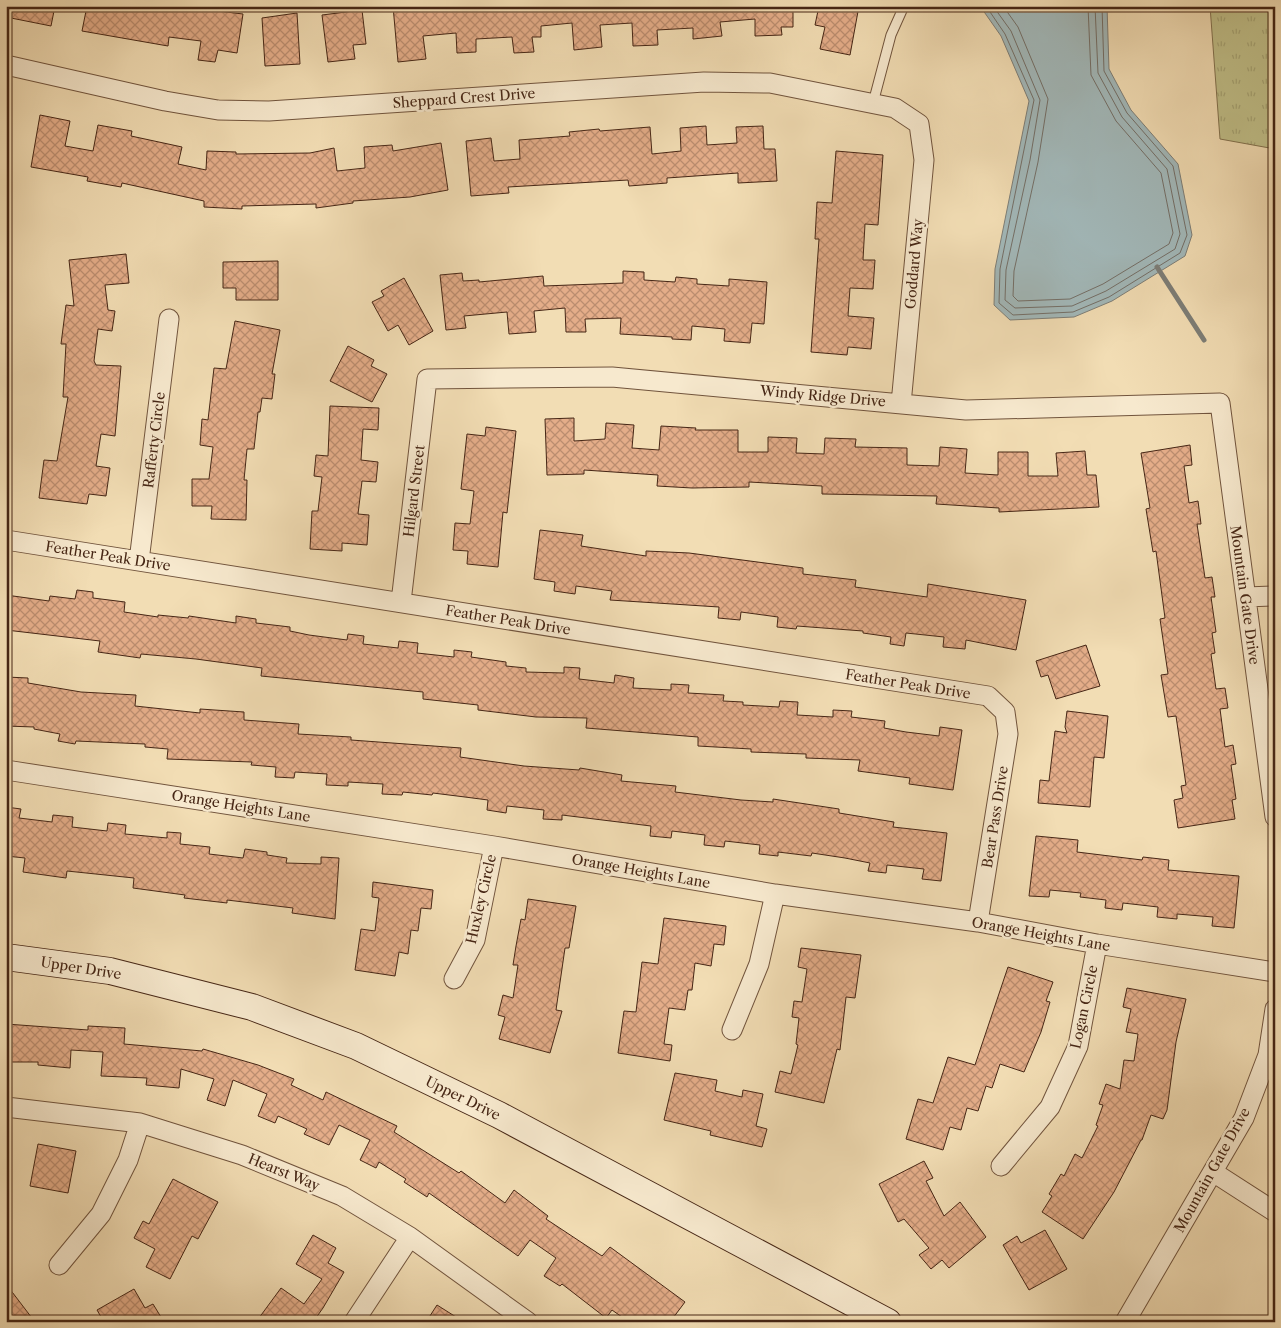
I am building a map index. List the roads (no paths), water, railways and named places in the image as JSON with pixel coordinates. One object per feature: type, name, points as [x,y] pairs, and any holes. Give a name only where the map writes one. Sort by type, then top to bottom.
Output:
[{"type":"main road","name":"Upper Drive","points":[[6,958],[119,973],[252,1007],[356,1046],[499,1116],[888,1322]]},
{"type":"street","name":"Sheppard Crest Drive","points":[[6,65],[165,101],[218,110],[269,111],[704,82],[770,83],[895,108],[919,124]]},
{"type":"street","name":"Goddard Way","points":[[901,404],[924,160],[919,124]]},
{"type":"street","name":"Rafferty Circle","points":[[139,561],[170,319]]},
{"type":"street","name":"Windy Ridge Drive","points":[[427,380],[612,377],[966,410],[1220,403]]},
{"type":"street","name":"Hilgard Street","points":[[401,602],[427,380]]},
{"type":"street","name":"Mountain Gate Drive","points":[[1220,403],[1275,817]]},
{"type":"street","name":"Feather Peak Drive","points":[[6,540],[988,696],[1005,712]]},
{"type":"street","points":[[1246,597],[1275,596]]},
{"type":"street","name":"Bear Pass Drive","points":[[978,922],[1008,734],[1005,712]]},
{"type":"street","name":"Orange Heights Lane","points":[[6,770],[494,846],[774,894],[978,922],[1097,944],[1275,972]]},
{"type":"street","name":"Huxley Circle","points":[[454,979],[475,940],[494,846]]},
{"type":"street","points":[[732,1030],[759,964],[774,894]]},
{"type":"street","name":"Logan Circle","points":[[1001,1166],[1050,1108],[1078,1046],[1097,944]]},
{"type":"street","name":"Mountain Gate Drive","points":[[1125,1322],[1244,1118],[1268,1055],[1275,1009]]},
{"type":"street","name":"Hearst Way","points":[[6,1107],[140,1123],[242,1155],[342,1196],[410,1237],[528,1322]]},
{"type":"street","points":[[59,1265],[101,1214],[128,1160],[140,1123]]},
{"type":"street","points":[[1214,1172],[1275,1212]]},
{"type":"street","points":[[354,1322],[410,1237]]},
{"type":"lane","points":[[873,104],[891,35],[904,6]]},
{"type":"water","points":[[980,6],[1107,6],[1109,69],[1131,110],[1178,164],[1192,235],[1185,256],[1112,301],[1074,317],[1010,320],[994,305],[995,269],[1029,101],[1001,36]]},
{"type":"waterway","points":[[1157,267],[1204,340]]}]
